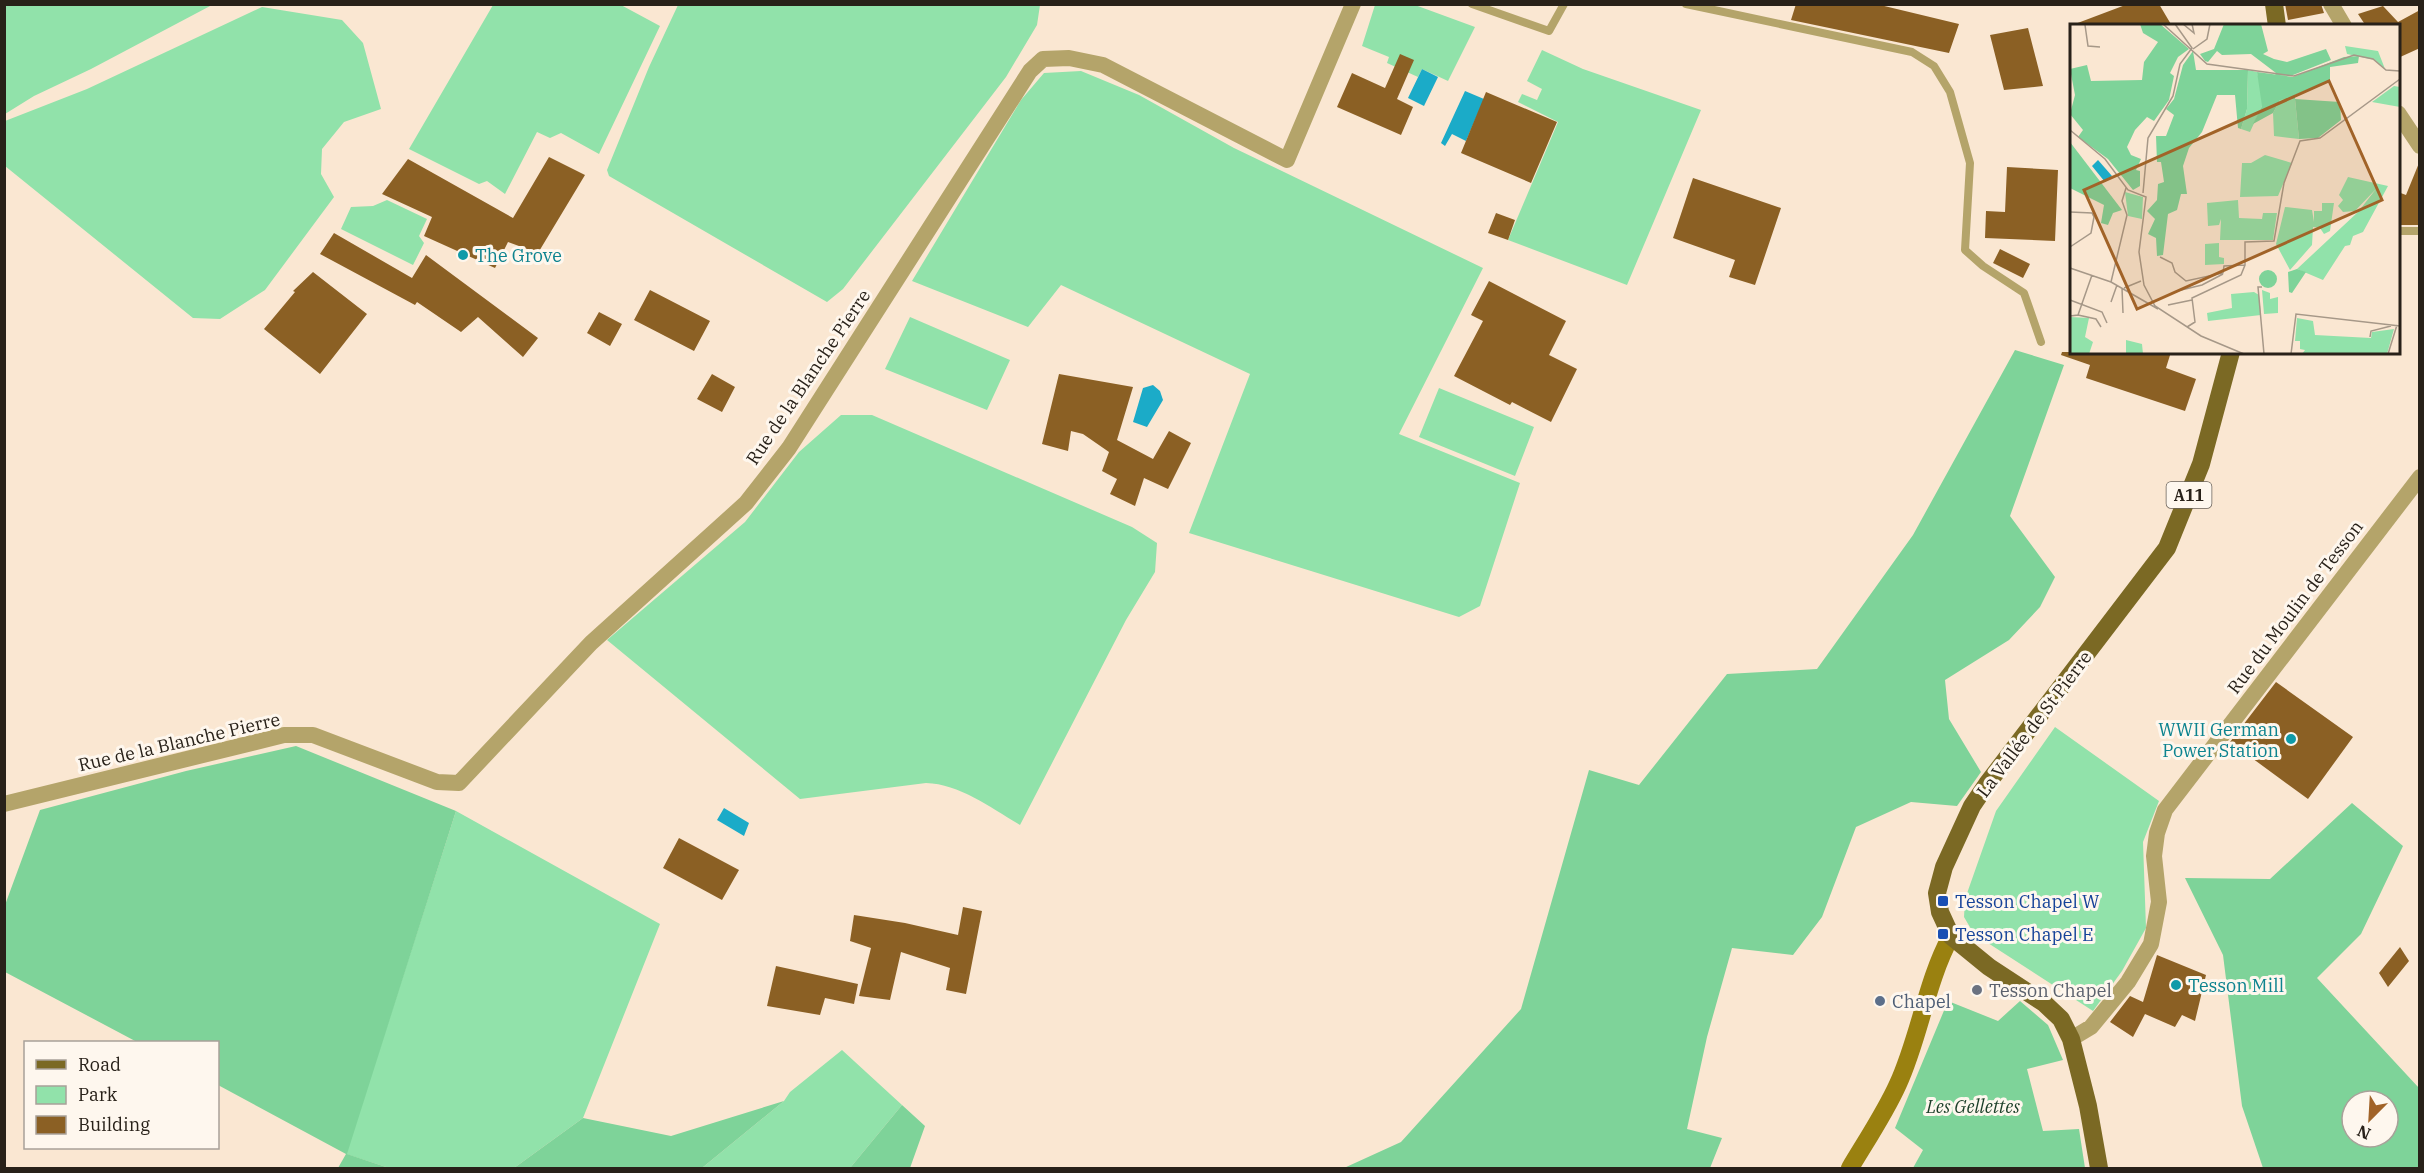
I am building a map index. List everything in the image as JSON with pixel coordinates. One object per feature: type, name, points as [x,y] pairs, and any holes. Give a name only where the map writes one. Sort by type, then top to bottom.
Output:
[{"type":"main road","points":[[2274,4],[2277,24]]},
{"type":"main road","name":"La Vallée de St Pierre","points":[[2099,1168],[2088,1106],[2071,1040],[2061,1019],[2053,1011],[1989,967],[1951,936],[1940,912],[1937,893],[1944,867],[1972,806],[2167,548],[2201,464],[2230,354]]},
{"type":"main road","points":[[1850,1168],[1898,1085],[1926,1006],[1939,958],[1951,936]]},
{"type":"street","name":"Rue de la Blanche Pierre","points":[[4,804],[284,735],[313,735],[437,782],[459,783],[591,643],[746,502],[789,448],[1030,71],[1043,59],[1069,58],[1103,65],[1287,160],[1353,4]]},
{"type":"street","points":[[2331,4],[2343,24]]},
{"type":"street","points":[[2400,116],[2420,146]]},
{"type":"street","name":"Rue du Moulin de Tesson","points":[[2071,1040],[2091,1027],[2128,982],[2151,944],[2159,902],[2154,856],[2157,833],[2165,810],[2420,477]]},
{"type":"lane","points":[[1472,4],[1549,31],[1564,4]]},
{"type":"lane","points":[[1686,4],[1912,52],[1934,66],[1950,92],[1970,163],[1965,250],[1983,266],[2024,292],[2041,342]]},
{"type":"lane","points":[[2400,231],[2420,231]]},
{"type":"green space","points":[[5,4],[212,5],[91,69],[34,96],[5,114]]},
{"type":"green space","points":[[678,4],[1040,5],[1037,25],[1006,77],[843,289],[827,302],[609,176],[607,170],[649,67]]},
{"type":"green space","points":[[493,5],[621,5],[660,26],[599,154],[561,133],[550,138],[537,132],[505,194],[487,181],[479,184],[409,149]]},
{"type":"green space","points":[[1375,5],[1415,5],[1475,27],[1448,81],[1422,69],[1418,77],[1387,63],[1389,57],[1362,46]]},
{"type":"green space","points":[[262,7],[342,20],[363,43],[381,109],[344,122],[322,149],[321,174],[334,197],[265,290],[220,319],[193,318],[5,166],[5,121],[87,89]]},
{"type":"green space","points":[[1542,50],[1583,69],[1701,110],[1627,285],[1508,240],[1558,122],[1518,102],[1522,94],[1537,100],[1542,89],[1527,81]]},
{"type":"green space","points":[[1081,71],[1139,95],[1234,148],[1483,268],[1399,434],[1520,483],[1480,606],[1459,617],[1189,533],[1250,374],[1061,285],[1028,327],[912,281],[1021,100],[1044,73]]},
{"type":"green space","points":[[387,200],[427,219],[419,236],[424,243],[413,265],[341,229],[351,207],[373,206]]},
{"type":"green space","points":[[910,317],[1010,360],[987,410],[885,369]]},
{"type":"green space","points":[[2015,350],[2064,365],[2010,516],[2055,577],[2040,607],[2009,640],[1945,680],[1949,719],[1981,772],[1957,806],[1911,802],[1856,827],[1822,917],[1793,955],[1732,948],[1707,1037],[1687,1129],[1722,1138],[1710,1168],[1344,1168],[1401,1142],[1521,1009],[1589,770],[1639,785],[1727,674],[1817,669],[1913,535]]},
{"type":"green space","points":[[1439,388],[1534,427],[1515,476],[1419,437]]},
{"type":"green space","points":[[841,415],[872,415],[1132,527],[1157,543],[1155,572],[1126,620],[1020,825],[975,798],[939,784],[926,783],[800,799],[607,640],[745,522],[799,452]]},
{"type":"green space","points":[[2055,727],[2159,801],[2143,842],[2146,928],[2122,971],[2093,1011],[1974,934],[1964,917],[1965,899],[1996,811]]},
{"type":"green space","points":[[296,746],[456,811],[347,1154],[389,1168],[338,1168],[346,1154],[219,1086],[219,1041],[135,1041],[5,972],[5,905],[40,810],[186,771]]},
{"type":"green space","points":[[2352,803],[2403,846],[2361,934],[2317,978],[2419,1088],[2419,1168],[2263,1168],[2242,1106],[2223,955],[2185,878],[2270,879]]},
{"type":"green space","points":[[456,811],[660,924],[583,1118],[514,1168],[389,1168],[346,1154]]},
{"type":"green space","name":"Les Gellettes","points":[[1948,1001],[1998,1021],[2020,1001],[2048,1025],[2063,1060],[2027,1069],[2043,1131],[2079,1129],[2085,1168],[1913,1168],[1923,1150],[1895,1128]]},
{"type":"green space","points":[[842,1050],[902,1105],[850,1168],[702,1168],[784,1101],[790,1092]]},
{"type":"green space","points":[[784,1101],[702,1168],[514,1168],[583,1118],[671,1136]]},
{"type":"green space","points":[[902,1105],[925,1126],[910,1168],[850,1168]]},
{"type":"water","points":[[1422,69],[1438,77],[1424,106],[1408,98]]},
{"type":"water","points":[[1465,91],[1484,99],[1466,141],[1452,134],[1445,146],[1441,143]]},
{"type":"water","points":[[1153,385],[1160,391],[1163,400],[1147,427],[1133,422],[1143,388]]},
{"type":"water","points":[[724,808],[749,823],[744,836],[717,820]]},
{"type":"building","points":[[1796,4],[1876,4],[1959,24],[1949,53],[1791,20]]},
{"type":"building","points":[[2128,4],[2159,4],[2171,24],[2075,24]]},
{"type":"building","points":[[2285,4],[2321,4],[2324,13],[2288,20]]},
{"type":"building","points":[[2383,6],[2398,22],[2420,10],[2420,48],[2400,57],[2400,24],[2365,24],[2358,14]]},
{"type":"building","points":[[2028,28],[2043,86],[2004,90],[1990,35]]},
{"type":"building","points":[[1400,54],[1414,60],[1397,99],[1413,107],[1401,135],[1337,107],[1352,73],[1385,88]]},
{"type":"building","points":[[1486,92],[1557,122],[1531,183],[1461,153]]},
{"type":"building","points":[[549,157],[585,175],[538,253],[508,242],[495,268],[424,236],[432,217],[382,194],[408,159],[513,218]]},
{"type":"building","points":[[2419,163],[2420,225],[2400,225],[2400,193],[2406,195]]},
{"type":"building","points":[[2007,167],[2058,170],[2055,241],[1985,238],[1986,211],[2005,212]]},
{"type":"building","points":[[1693,178],[1781,208],[1755,285],[1729,277],[1735,260],[1673,238]]},
{"type":"building","points":[[1496,213],[1515,220],[1508,240],[1488,233]]},
{"type":"building","points":[[334,233],[412,278],[426,255],[538,338],[523,357],[478,317],[461,332],[417,302],[415,305],[320,254]]},
{"type":"building","points":[[2000,249],[2030,264],[2023,278],[1993,263]]},
{"type":"building","points":[[313,272],[367,314],[320,374],[264,329],[295,292],[293,291]]},
{"type":"building","points":[[1489,281],[1566,321],[1549,355],[1577,369],[1551,422],[1512,402],[1510,405],[1454,376],[1483,321],[1471,315]]},
{"type":"building","points":[[650,290],[710,321],[694,351],[634,320]]},
{"type":"building","points":[[599,312],[622,324],[610,346],[587,333]]},
{"type":"building","points":[[2062,352],[2070,352],[2070,354],[2170,354],[2166,368],[2196,379],[2185,411],[2086,378],[2090,365],[2061,355]]},
{"type":"building","points":[[712,374],[735,387],[722,412],[697,399]]},
{"type":"building","points":[[1059,374],[1133,387],[1117,440],[1153,459],[1169,431],[1191,443],[1168,489],[1144,478],[1135,506],[1110,494],[1117,479],[1102,471],[1109,452],[1083,434],[1071,431],[1068,451],[1042,444]]},
{"type":"building","name":"WWII German Power Station","points":[[2276,682],[2353,737],[2308,799],[2230,742]]},
{"type":"building","points":[[679,838],[739,870],[722,900],[663,868]]},
{"type":"building","points":[[963,907],[982,911],[966,994],[946,990],[950,968],[901,952],[890,1000],[859,996],[871,948],[850,941],[854,915],[958,935]]},
{"type":"building","points":[[2400,947],[2409,961],[2388,987],[2379,973]]},
{"type":"building","name":"Tesson Mill","points":[[2157,955],[2206,975],[2195,1021],[2182,1015],[2175,1027],[2145,1014],[2133,1037],[2110,1022],[2130,996],[2143,1002]]},
{"type":"building","points":[[776,966],[858,984],[854,1004],[825,998],[820,1015],[767,1006]]},
{"type":"place","name":"The Grove","points":[[463,255]]},
{"type":"place","name":"WWII German Power Station","points":[[2291,739]]},
{"type":"place","name":"Tesson Chapel W","points":[[1943,901]]},
{"type":"place","name":"Tesson Chapel E","points":[[1943,934]]},
{"type":"place","name":"Tesson Mill","points":[[2176,985]]},
{"type":"place","name":"Tesson Chapel","points":[[1977,990]]},
{"type":"place","name":"Chapel","points":[[1880,1001]]}]
